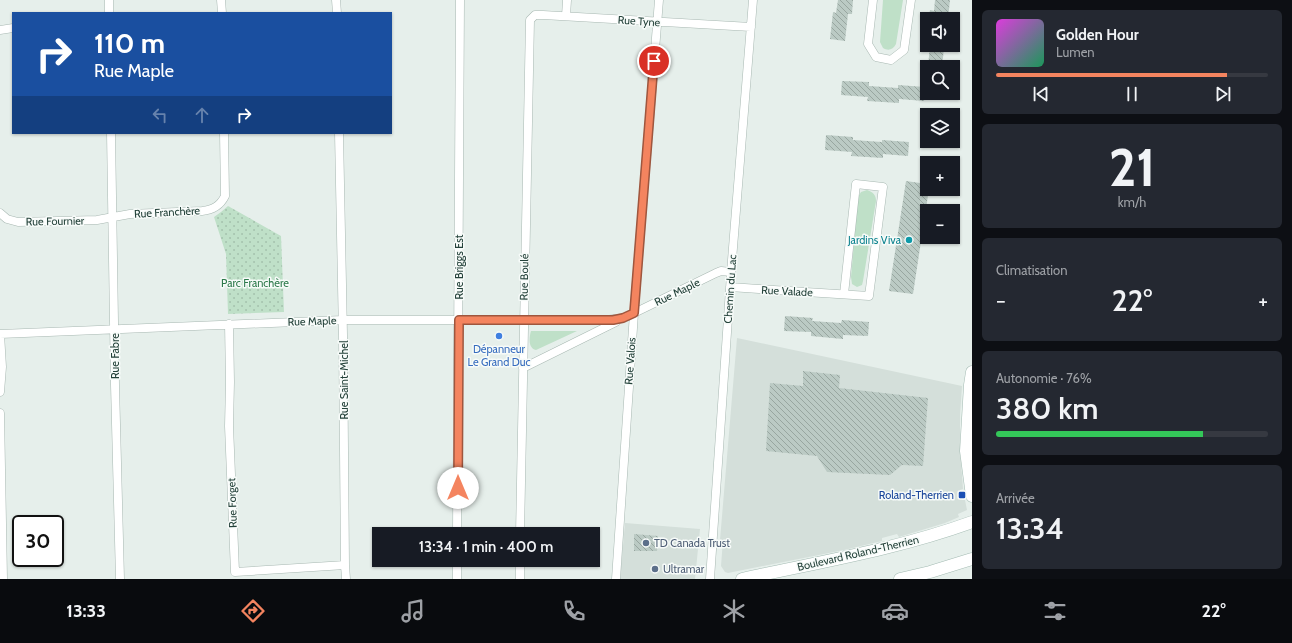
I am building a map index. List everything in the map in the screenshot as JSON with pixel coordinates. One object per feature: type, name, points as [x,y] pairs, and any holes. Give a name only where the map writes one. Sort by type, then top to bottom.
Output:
[{"type":"main road","points":[[972,372],[966,451],[972,496]]},
{"type":"main road","name":"Boulevard Roland-Therrien","points":[[742,579],[888,548],[940,534],[972,522]]},
{"type":"main road","points":[[900,579],[930,572],[972,559]]},
{"type":"street","points":[[109,0],[109,12]]},
{"type":"street","points":[[221,0],[222,12]]},
{"type":"street","points":[[336,0],[337,12]]},
{"type":"street","name":"Rue Briggs Est","points":[[457,527],[460,0]]},
{"type":"street","points":[[566,16],[567,0]]},
{"type":"street","name":"Rue Valois","points":[[616,579],[634,313],[659,0]]},
{"type":"street","name":"Chemin du Lac","points":[[710,579],[731,272],[753,0]]},
{"type":"street","points":[[873,0],[868,44],[876,57],[891,60],[904,50],[911,0]]},
{"type":"street","name":"Rue Tyne","points":[[530,20],[538,14],[751,28]]},
{"type":"street","name":"Rue Boulé","points":[[520,527],[530,20]]},
{"type":"street","points":[[0,30],[12,28]]},
{"type":"street","name":"Rue Fabre","points":[[111,134],[120,579]]},
{"type":"street","name":"Rue Franchère","points":[[112,217],[130,214],[207,210],[218,206],[223,200],[226,192],[224,134]]},
{"type":"street","name":"Rue Saint-Michel","points":[[339,134],[346,579]]},
{"type":"street","name":"Rue Valade","points":[[730,288],[869,296],[883,188],[856,184],[844,294]]},
{"type":"street","name":"Rue Fournier","points":[[0,213],[6,219],[18,222],[97,220],[112,217]]},
{"type":"street","name":"Rue Maple","points":[[523,368],[716,273],[721,271],[731,272]]},
{"type":"street","name":"Rue Maple","points":[[0,334],[343,320],[613,320],[623,318]]},
{"type":"street","name":"Rue Forget","points":[[229,324],[229,426],[235,572],[345,565]]},
{"type":"street","points":[[0,334],[2,367],[0,392]]},
{"type":"street","points":[[0,413],[2,579]]},
{"type":"street","points":[[457,567],[457,579]]},
{"type":"street","points":[[520,567],[520,579]]},
{"type":"shaded area","points":[[737,338],[962,386],[960,449],[963,489],[960,490],[962,500],[965,500],[967,510],[958,514],[959,517],[945,523],[899,537],[897,534],[882,538],[882,541],[844,550],[728,573],[725,572],[721,566],[723,540],[720,540]]},
{"type":"shaded area","points":[[625,523],[700,529],[695,579],[620,579]]},
{"type":"green space","points":[[883,0],[903,0],[896,44],[889,50],[883,48],[880,42]]},
{"type":"green space","points":[[867,190],[874,194],[876,201],[863,281],[862,285],[857,287],[852,284],[851,277],[858,197],[861,192]]},
{"type":"green space","name":"Parc Franchère","points":[[228,206],[281,236],[284,312],[228,314],[226,254],[214,217]]},
{"type":"green space","points":[[531,331],[577,331],[536,350],[530,345]]},
{"type":"building","points":[[838,0],[853,0],[852,14],[848,14],[845,41],[830,39],[833,12],[836,13]]},
{"type":"building","points":[[935,0],[950,0],[949,12],[930,12],[930,10],[934,11]]},
{"type":"building","points":[[929,52],[944,52],[943,60],[929,60]]},
{"type":"building","points":[[842,81],[869,82],[869,86],[898,88],[898,85],[920,87],[920,100],[924,100],[924,101],[899,99],[899,103],[867,101],[868,97],[841,95]]},
{"type":"building","points":[[826,135],[853,137],[853,140],[909,142],[908,156],[883,154],[883,158],[851,156],[852,152],[825,150]]},
{"type":"building","name":"Jardins Viva","points":[[906,181],[920,183],[920,196],[928,196],[927,204],[920,204],[921,244],[913,294],[889,291]]},
{"type":"building","points":[[785,316],[813,318],[812,321],[841,323],[842,320],[869,322],[868,336],[843,335],[843,339],[811,336],[811,332],[784,331]]},
{"type":"building","points":[[803,371],[840,375],[839,388],[928,398],[923,466],[902,465],[890,475],[827,472],[817,456],[766,451],[770,383],[803,386]]},
{"type":"building","name":"TD Canada Trust","points":[[634,534],[658,536],[657,551],[634,551]]},
{"type":"place","name":"Jardins Viva","points":[[909,240]]},
{"type":"place","name":"Dépanneur Le Grand Duc","points":[[499,336]]},
{"type":"place","name":"Roland-Therrien","points":[[962,495]]},
{"type":"place","name":"TD Canada Trust","points":[[646,543]]},
{"type":"place","name":"Ultramar","points":[[655,569]]},
{"type":"route","points":[[458,488],[459,320],[618,320],[634,313],[654,61]]}]
